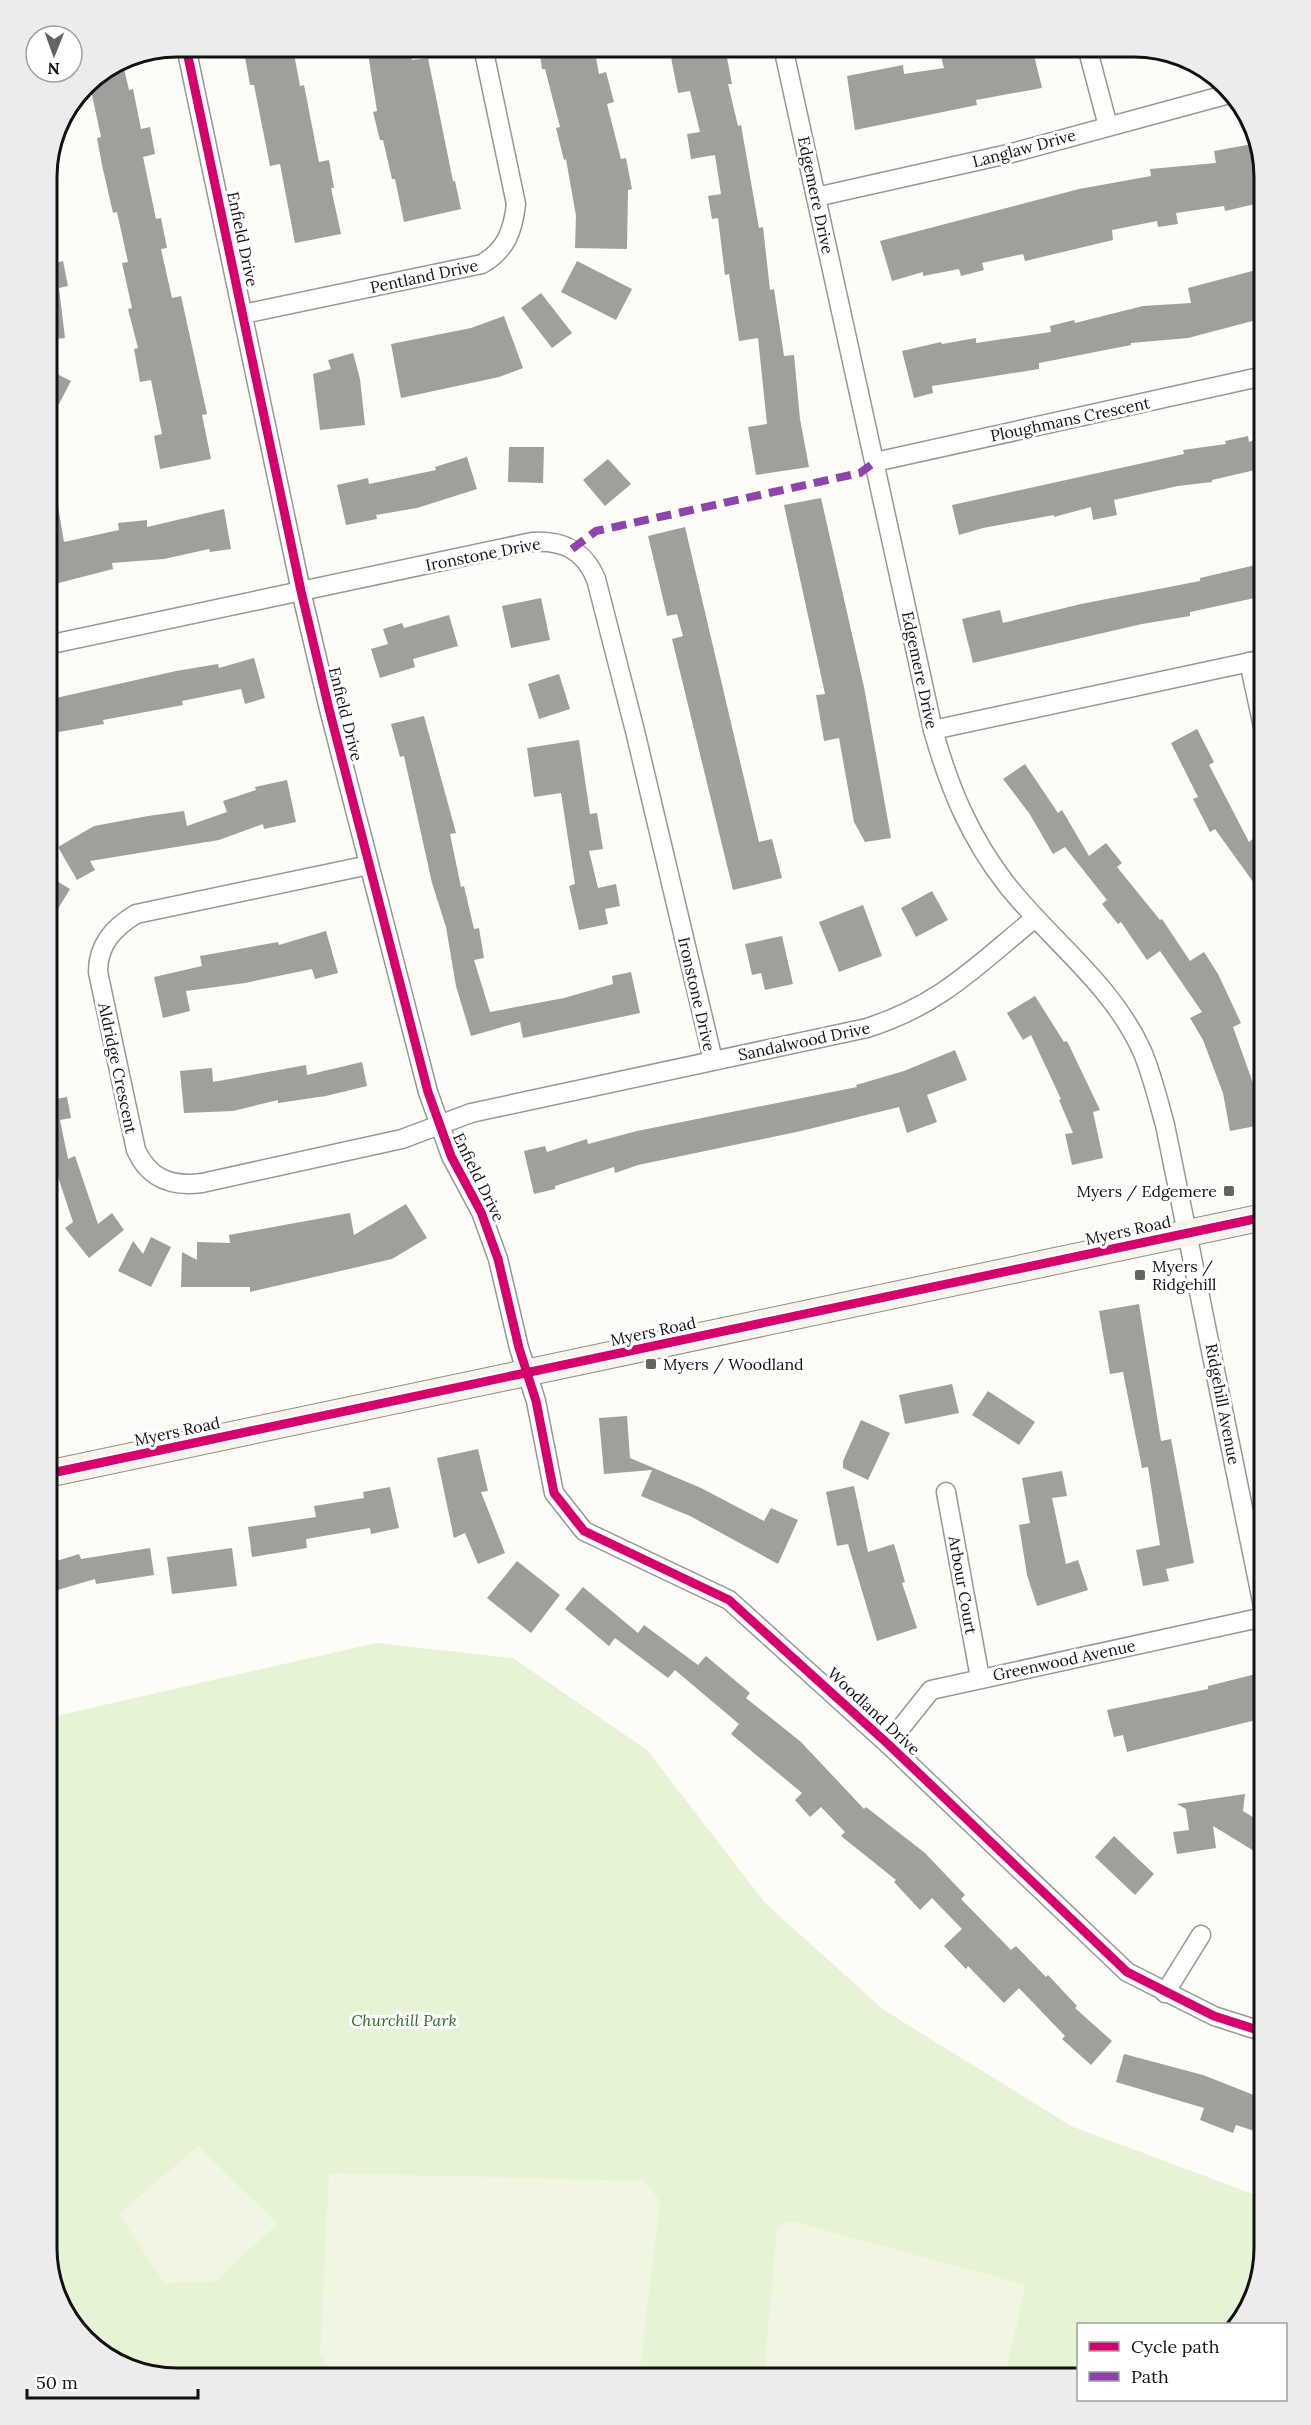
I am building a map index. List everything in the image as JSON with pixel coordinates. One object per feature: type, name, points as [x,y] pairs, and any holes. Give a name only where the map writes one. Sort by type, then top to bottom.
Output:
[{"type":"main road","name":"Myers Road","points":[[57,1472],[1254,1219]]},
{"type":"street","name":"Enfield Drive","points":[[188,57],[301,591],[369,865],[428,1092],[451,1156],[490,1235],[527,1373]]},
{"type":"street","name":"Pentland Drive","points":[[243,314],[482,264],[499,252],[511,231],[516,204],[485,57]]},
{"type":"street","name":"Edgemere Drive","points":[[785,57],[933,730],[951,791],[969,828],[1006,884],[1035,918],[1095,980],[1119,1011],[1141,1049],[1162,1116],[1188,1233]]},
{"type":"street","points":[[1090,57],[1108,126]]},
{"type":"street","name":"Langlaw Drive","points":[[816,197],[1008,154],[1222,96]]},
{"type":"street","name":"Ploughmans Crescent","points":[[875,462],[1254,378]]},
{"type":"street","name":"Ironstone Drive","points":[[57,643],[532,542],[550,541],[567,545],[581,554],[590,565],[596,579],[713,1060]]},
{"type":"street","points":[[933,730],[1254,662]]},
{"type":"street","name":"Aldridge Crescent","points":[[369,865],[136,914],[121,923],[110,935],[98,959],[98,972],[136,1150],[144,1164],[161,1181],[188,1185],[402,1139],[439,1125]]},
{"type":"street","name":"Sandalwood Drive","points":[[439,1125],[471,1113],[831,1036],[897,1018],[921,1008],[966,977],[1035,918]]},
{"type":"street","name":"Ridgehill Avenue","points":[[1188,1233],[1254,1561]]},
{"type":"street","name":"Woodland Drive","points":[[527,1373],[536,1401],[554,1493],[584,1531],[729,1600],[888,1744],[1127,1972],[1214,2016],[1254,2028]]},
{"type":"street","name":"Arbour Court","points":[[946,1492],[980,1678]]},
{"type":"street","name":"Greenwood Avenue","points":[[888,1744],[931,1690],[1254,1619]]},
{"type":"street","points":[[1165,1993],[1201,1935]]},
{"type":"green space","name":"Churchill Park","points":[[376,1643],[513,1658],[647,1750],[766,1904],[884,2010],[1071,2126],[1254,2194],[1253,2264],[1245,2294],[1227,2323],[1077,2323],[1077,2368],[169,2368],[138,2362],[124,2356],[92,2333],[82,2321],[63,2287],[58,2264],[57,1716]]},
{"type":"green space","points":[[198,2146],[277,2224],[216,2281],[164,2283],[119,2214]]},
{"type":"green space","points":[[329,2173],[644,2181],[660,2201],[640,2368],[331,2368],[320,2354]]},
{"type":"green space","points":[[791,2221],[1026,2285],[1006,2368],[765,2368],[777,2226]]},
{"type":"building","points":[[245,57],[295,57],[300,86],[304,85],[319,162],[329,160],[334,188],[331,188],[341,234],[295,243],[280,164],[270,166],[254,85],[250,85]]},
{"type":"building","points":[[369,57],[411,57],[412,60],[428,58],[453,181],[455,181],[461,209],[404,222],[395,179],[392,179],[383,140],[380,140],[373,112],[377,111]]},
{"type":"building","points":[[540,57],[596,57],[599,74],[606,72],[614,102],[607,104],[621,159],[626,158],[632,189],[628,190],[627,249],[575,248],[576,216],[566,159],[564,160],[556,128],[560,127],[545,69],[542,69]]},
{"type":"building","points":[[671,57],[727,57],[732,84],[728,84],[738,126],[741,125],[759,228],[763,227],[770,290],[774,289],[784,356],[794,355],[800,419],[809,467],[756,475],[748,427],[767,424],[758,338],[739,341],[729,274],[725,275],[718,218],[712,219],[708,196],[721,194],[715,155],[691,159],[687,134],[700,132],[690,91],[678,93]]},
{"type":"building","points":[[941,57],[1034,57],[1042,88],[976,100],[977,105],[855,130],[847,76],[903,65],[904,74],[944,68]]},
{"type":"building","points":[[124,69],[129,90],[133,89],[141,129],[150,127],[155,154],[143,157],[156,219],[161,218],[167,248],[161,249],[172,298],[181,296],[207,414],[202,415],[211,459],[160,469],[154,436],[162,434],[151,380],[140,382],[134,349],[138,348],[128,309],[132,308],[122,263],[128,262],[117,212],[113,213],[102,165],[97,138],[101,137],[92,93],[110,77]]},
{"type":"building","points":[[1250,145],[1254,169],[1254,204],[1225,211],[1224,206],[1176,213],[1178,224],[1158,227],[1157,221],[1112,230],[1113,240],[1025,261],[1023,254],[982,263],[984,270],[961,276],[959,269],[923,276],[923,272],[892,281],[880,241],[1079,189],[1151,176],[1150,169],[1216,163],[1214,151]]},
{"type":"building","points":[[63,261],[68,286],[59,288],[65,338],[57,339],[57,262]]},
{"type":"building","points":[[577,261],[632,289],[616,320],[561,292]]},
{"type":"building","points":[[1254,271],[1254,321],[1188,338],[1131,343],[1131,345],[1039,363],[1039,369],[932,386],[933,393],[914,398],[902,351],[941,342],[942,344],[976,338],[976,343],[1051,332],[1050,326],[1074,320],[1075,323],[1143,306],[1191,303],[1188,288]]},
{"type":"building","points":[[541,293],[572,333],[552,348],[521,308]]},
{"type":"building","points":[[504,316],[523,368],[499,377],[401,398],[391,344],[471,328]]},
{"type":"building","points":[[353,353],[360,379],[365,425],[320,430],[313,374],[331,369],[328,360]]},
{"type":"building","points":[[57,374],[71,381],[59,404],[57,403]]},
{"type":"building","points":[[1248,436],[1249,442],[1254,440],[1254,470],[1212,480],[1212,482],[1178,486],[1114,500],[1117,515],[1093,520],[1091,507],[1054,517],[1054,515],[983,528],[959,535],[952,505],[1184,454],[1183,450],[1226,444],[1225,441]]},
{"type":"building","points":[[509,447],[544,447],[543,483],[508,482]]},
{"type":"building","points":[[467,457],[477,489],[417,508],[376,515],[377,519],[346,525],[337,485],[368,478],[369,484],[436,470],[435,467]]},
{"type":"building","points":[[608,459],[631,484],[605,506],[583,480]]},
{"type":"building","points":[[821,498],[864,687],[891,838],[865,842],[854,822],[839,738],[824,741],[816,695],[825,694],[784,505]]},
{"type":"building","points":[[57,500],[64,542],[119,530],[118,523],[147,520],[147,527],[224,509],[231,549],[210,552],[209,549],[164,559],[112,563],[113,569],[57,583]]},
{"type":"building","points":[[685,527],[759,842],[772,839],[782,878],[733,890],[672,639],[683,636],[677,614],[667,616],[648,536]]},
{"type":"building","points":[[1254,565],[1254,598],[1190,612],[1190,616],[1142,624],[973,663],[962,619],[1000,610],[1003,623],[1081,604],[1200,581],[1200,578]]},
{"type":"building","points":[[541,598],[550,640],[511,648],[502,606]]},
{"type":"building","points":[[449,615],[458,646],[413,659],[415,667],[380,678],[371,649],[388,644],[383,629],[402,623],[404,628]]},
{"type":"building","points":[[254,658],[265,698],[245,704],[241,689],[182,701],[183,705],[103,720],[104,724],[57,732],[57,698],[176,671],[218,664],[219,668]]},
{"type":"building","points":[[559,674],[570,709],[539,719],[528,684]]},
{"type":"building","points":[[424,716],[456,833],[450,834],[461,887],[464,886],[474,929],[479,928],[484,958],[474,960],[490,1012],[564,998],[613,984],[612,976],[631,972],[640,1013],[523,1038],[520,1022],[471,1036],[456,986],[446,927],[432,883],[404,756],[400,757],[391,724]]},
{"type":"building","points":[[1197,729],[1214,762],[1209,765],[1249,842],[1254,838],[1254,883],[1215,829],[1210,832],[1193,799],[1198,797],[1171,743]]},
{"type":"building","points":[[579,740],[590,814],[597,813],[603,849],[589,851],[598,888],[616,884],[620,906],[605,909],[608,924],[579,930],[569,886],[575,884],[561,793],[534,797],[527,748]]},
{"type":"building","points":[[1025,764],[1058,813],[1062,810],[1089,856],[1106,843],[1122,863],[1117,867],[1160,920],[1162,919],[1190,961],[1204,952],[1218,974],[1241,1023],[1233,1027],[1254,1086],[1254,1126],[1230,1131],[1223,1093],[1203,1040],[1190,1018],[1202,1012],[1160,951],[1147,960],[1121,922],[1118,924],[1102,904],[1107,900],[1065,847],[1053,854],[1029,813],[1003,779]]},
{"type":"building","points":[[287,780],[296,822],[264,829],[263,824],[219,840],[90,861],[95,870],[77,880],[58,847],[94,826],[148,816],[184,811],[187,826],[227,812],[223,801],[256,790],[255,787]]},
{"type":"building","points":[[57,881],[70,889],[57,910]]},
{"type":"building","points":[[932,891],[948,920],[916,937],[901,908]]},
{"type":"building","points":[[863,905],[882,956],[839,972],[819,922]]},
{"type":"building","points":[[326,931],[338,973],[315,979],[312,969],[245,983],[186,991],[190,1011],[163,1018],[154,977],[202,966],[200,956],[278,942],[279,945]]},
{"type":"building","points":[[782,936],[793,984],[765,990],[761,973],[752,975],[745,944]]},
{"type":"building","points":[[1035,996],[1064,1042],[1067,1041],[1100,1110],[1093,1112],[1103,1158],[1072,1165],[1065,1134],[1073,1133],[1059,1100],[1061,1099],[1031,1035],[1023,1040],[1007,1013]]},
{"type":"building","points":[[955,1050],[967,1080],[927,1095],[937,1122],[907,1133],[899,1107],[801,1131],[638,1165],[615,1173],[614,1167],[555,1186],[555,1189],[534,1194],[524,1151],[545,1146],[547,1152],[587,1139],[588,1144],[637,1131],[857,1087],[856,1085],[904,1071]]},
{"type":"building","points":[[362,1062],[367,1086],[326,1096],[278,1103],[278,1100],[233,1111],[184,1113],[180,1071],[212,1068],[213,1082],[306,1065],[307,1075]]},
{"type":"building","points":[[67,1097],[71,1118],[60,1120],[68,1159],[75,1156],[98,1224],[112,1213],[124,1230],[89,1258],[65,1228],[73,1222],[57,1174],[57,1099]]},
{"type":"building","points":[[406,1204],[427,1238],[392,1259],[250,1292],[250,1287],[181,1287],[182,1252],[197,1260],[197,1242],[230,1243],[229,1235],[350,1213],[354,1235]]},
{"type":"building","points":[[151,1237],[171,1247],[151,1287],[118,1271],[133,1241],[143,1254]]},
{"type":"building","points":[[1139,1304],[1161,1441],[1171,1439],[1194,1563],[1166,1569],[1169,1581],[1143,1586],[1136,1550],[1160,1545],[1148,1467],[1142,1468],[1123,1372],[1110,1374],[1099,1311]]},
{"type":"building","points":[[952,1384],[959,1413],[905,1424],[899,1395]]},
{"type":"building","points":[[988,1391],[1035,1422],[1019,1445],[972,1415]]},
{"type":"building","points":[[627,1416],[630,1458],[701,1488],[764,1521],[771,1508],[798,1520],[778,1564],[690,1516],[641,1496],[652,1470],[604,1474],[599,1418]]},
{"type":"building","points":[[861,1420],[890,1433],[868,1480],[843,1468],[843,1461]]},
{"type":"building","points":[[478,1449],[488,1491],[481,1492],[505,1553],[478,1564],[465,1533],[454,1538],[437,1458]]},
{"type":"building","points":[[1062,1471],[1067,1496],[1052,1498],[1066,1564],[1078,1560],[1088,1590],[1037,1606],[1027,1575],[1019,1525],[1030,1523],[1022,1478]]},
{"type":"building","points":[[854,1486],[868,1552],[894,1544],[905,1582],[902,1583],[917,1628],[877,1641],[848,1544],[837,1546],[826,1492]]},
{"type":"building","points":[[390,1487],[399,1528],[371,1534],[370,1528],[306,1539],[307,1548],[252,1557],[248,1527],[316,1517],[314,1506],[364,1498],[363,1492]]},
{"type":"building","points":[[150,1548],[154,1575],[96,1584],[95,1579],[57,1590],[57,1561],[79,1554],[81,1559]]},
{"type":"building","points":[[232,1548],[237,1586],[172,1594],[167,1557]]},
{"type":"building","points":[[517,1561],[560,1595],[531,1633],[487,1598]]},
{"type":"building","points":[[583,1587],[638,1633],[644,1625],[698,1665],[706,1656],[750,1693],[746,1698],[801,1742],[864,1809],[866,1807],[925,1853],[965,1895],[961,1899],[1011,1950],[1016,1946],[1046,1977],[1048,1975],[1077,2006],[1075,2008],[1112,2041],[1091,2065],[1062,2039],[1065,2036],[1019,1988],[1004,2003],[968,1966],[966,1969],[944,1946],[962,1929],[932,1898],[920,1910],[894,1882],[896,1880],[841,1836],[845,1832],[821,1807],[810,1817],[795,1800],[802,1793],[731,1734],[739,1724],[675,1670],[668,1678],[615,1638],[609,1646],[565,1609]]},
{"type":"building","points":[[1254,1674],[1254,1720],[1127,1752],[1123,1735],[1114,1737],[1107,1710],[1208,1689],[1208,1686]]},
{"type":"building","points":[[1245,1794],[1243,1811],[1254,1818],[1254,1851],[1213,1826],[1216,1848],[1177,1854],[1173,1832],[1189,1830],[1186,1809],[1177,1804]]},
{"type":"building","points":[[1114,1836],[1154,1874],[1135,1895],[1095,1857]]},
{"type":"building","points":[[1124,2054],[1203,2075],[1254,2095],[1254,2131],[1236,2125],[1233,2133],[1200,2120],[1204,2108],[1116,2082]]},
{"type":"marked path","points":[[572,549],[596,531],[860,473],[875,462]]},
{"type":"cycle path","points":[[188,57],[301,591],[329,709],[428,1092],[451,1156],[481,1212],[498,1259],[519,1348],[536,1401],[554,1493],[584,1531],[729,1600],[888,1744],[1127,1972],[1214,2016],[1254,2029]]},
{"type":"cycle path","points":[[57,1472],[1254,1219]]},
{"type":"place","name":"Myers / Edgemere","points":[[1229,1191]]},
{"type":"place","name":"Myers / Ridgehill","points":[[1140,1275]]},
{"type":"place","name":"Myers / Woodland","points":[[651,1364]]}]
